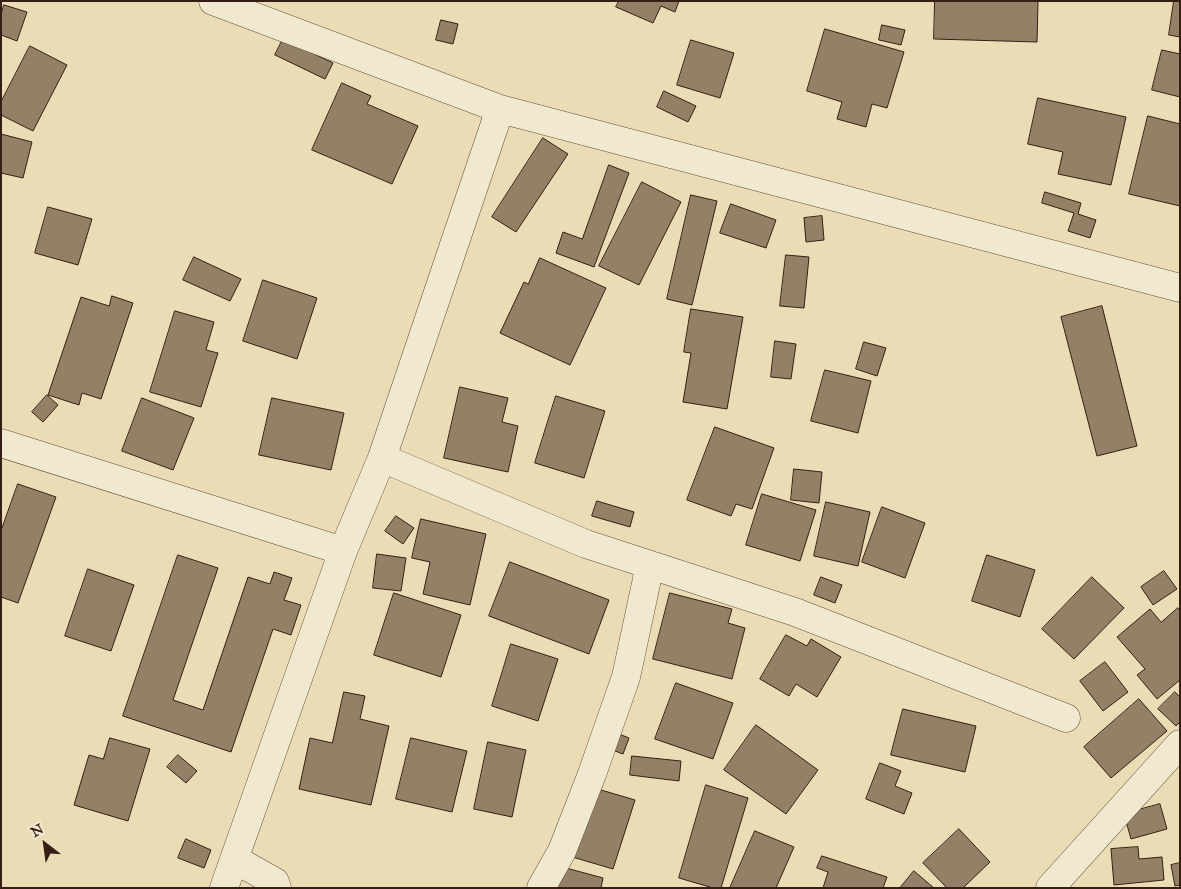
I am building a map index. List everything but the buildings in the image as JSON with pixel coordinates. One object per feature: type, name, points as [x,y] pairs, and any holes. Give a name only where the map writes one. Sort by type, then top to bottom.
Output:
[{"type":"street","points":[[213,1],[500,109],[1180,288]]},
{"type":"street","points":[[224,888],[343,551],[382,458],[500,109]]},
{"type":"street","points":[[1,443],[343,551]]},
{"type":"street","points":[[382,458],[586,544],[794,612],[1066,718]]},
{"type":"street","points":[[541,888],[562,852],[626,677],[650,564]]},
{"type":"street","points":[[1050,888],[1180,744]]},
{"type":"street","points":[[234,859],[275,882],[277,888]]}]
